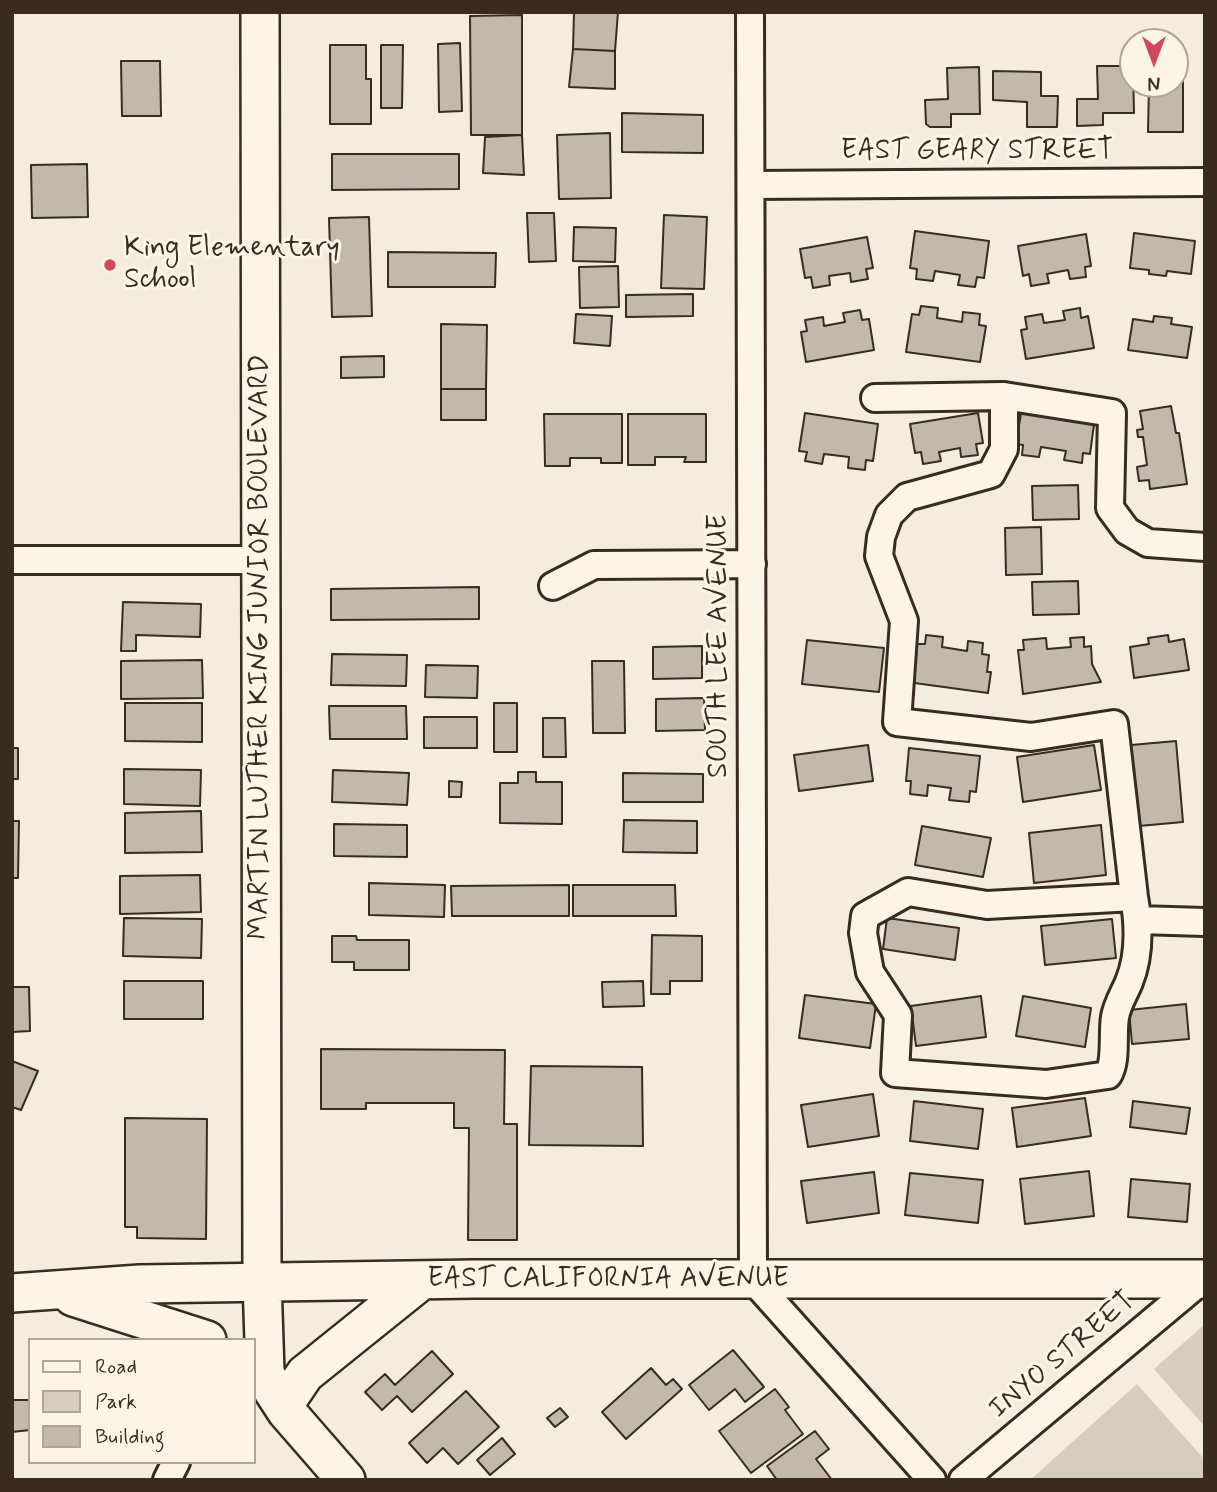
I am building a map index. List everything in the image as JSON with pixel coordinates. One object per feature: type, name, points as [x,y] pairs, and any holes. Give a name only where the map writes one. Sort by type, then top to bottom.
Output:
[{"type":"main road","name":"MARTIN LUTHER KING JUNIOR BOULEVARD","points":[[259,1368],[262,1281],[260,12]]},
{"type":"main road","name":"EAST CALIFORNIA AVENUE","points":[[12,1293],[140,1284],[422,1279],[1204,1279]]},
{"type":"main road","points":[[286,1411],[288,1399],[305,1374],[422,1279]]},
{"type":"main road","points":[[52,1290],[201,1338]]},
{"type":"main road","points":[[259,1368],[286,1411],[346,1480]]},
{"type":"street","name":"SOUTH LEE AVENUE","points":[[750,12],[753,1280]]},
{"type":"street","name":"EAST GEARY STREET","points":[[751,185],[1205,182]]},
{"type":"street","points":[[1004,396],[1004,449],[991,474],[907,497],[888,515],[881,537],[879,556],[904,621],[897,722],[1031,737],[1114,724],[1136,909],[1136,953],[1132,971],[1116,1009],[1112,1069],[1108,1076],[1046,1084],[895,1073],[898,1015],[870,972],[863,933],[865,916],[908,892],[987,905],[1136,909],[1205,922]]},
{"type":"street","points":[[874,398],[1004,396],[1112,413],[1110,508],[1127,531],[1148,543],[1205,547]]},
{"type":"street","points":[[12,560],[261,560]]},
{"type":"street","points":[[553,586],[594,565],[752,564]]},
{"type":"street","name":"INYO STREET","points":[[963,1480],[1204,1279]]},
{"type":"street","points":[[753,1280],[932,1480]]},
{"type":"street","points":[[167,1480],[175,1464]]},
{"type":"green space","points":[[1205,1324],[1205,1427],[1154,1369]]},
{"type":"green space","points":[[1137,1384],[1205,1460],[1205,1480],[1030,1480]]},
{"type":"building","points":[[574,12],[618,12],[615,51],[573,49]]},
{"type":"building","points":[[522,15],[522,135],[471,135],[470,16]]},
{"type":"building","points":[[460,43],[462,111],[439,112],[438,44]]},
{"type":"building","points":[[330,45],[366,45],[366,79],[371,79],[371,124],[330,124]]},
{"type":"building","points":[[381,45],[403,45],[402,108],[381,108]]},
{"type":"building","points":[[573,49],[615,51],[615,89],[569,87]]},
{"type":"building","points":[[121,61],[160,61],[161,116],[122,116]]},
{"type":"building","points":[[1097,66],[1119,66],[1119,98],[1134,98],[1134,113],[1103,113],[1103,125],[1077,126],[1077,99],[1098,99]]},
{"type":"building","points":[[979,67],[980,114],[951,114],[951,127],[930,127],[926,124],[925,100],[948,99],[947,68]]},
{"type":"building","points":[[993,71],[1041,72],[1041,96],[1058,96],[1057,127],[1027,127],[1027,102],[993,100]]},
{"type":"building","points":[[1149,98],[1183,98],[1183,132],[1148,132]]},
{"type":"building","points":[[622,113],[703,115],[703,153],[622,152]]},
{"type":"building","points":[[610,133],[611,198],[559,199],[557,135]]},
{"type":"building","points":[[522,135],[524,175],[483,173],[485,137]]},
{"type":"building","points":[[332,154],[459,154],[459,189],[332,190]]},
{"type":"building","points":[[87,164],[88,217],[32,218],[31,165]]},
{"type":"building","points":[[527,213],[554,213],[556,261],[529,262]]},
{"type":"building","points":[[664,215],[707,217],[704,289],[661,288]]},
{"type":"building","points":[[369,217],[372,316],[332,317],[329,218]]},
{"type":"building","points":[[574,227],[616,228],[615,262],[573,261]]},
{"type":"building","points":[[915,231],[989,241],[984,278],[977,277],[975,287],[958,285],[960,275],[935,271],[933,281],[916,279],[917,269],[910,268]]},
{"type":"building","points":[[1134,233],[1195,241],[1191,274],[1167,271],[1166,276],[1149,274],[1149,270],[1130,268]]},
{"type":"building","points":[[1086,234],[1091,266],[1085,267],[1086,277],[1070,279],[1068,270],[1047,274],[1049,283],[1031,286],[1029,274],[1023,276],[1018,246]]},
{"type":"building","points":[[867,237],[873,268],[866,269],[868,279],[851,282],[850,273],[829,276],[830,285],[813,288],[811,277],[805,278],[800,249]]},
{"type":"building","points":[[388,252],[496,253],[495,287],[388,287]]},
{"type":"building","points":[[618,266],[619,307],[580,308],[579,267]]},
{"type":"building","points":[[693,294],[693,316],[626,317],[626,295]]},
{"type":"building","points":[[921,306],[938,308],[937,318],[962,322],[963,312],[980,314],[979,325],[986,326],[980,362],[906,352],[912,314],[919,315]]},
{"type":"building","points":[[1080,308],[1081,318],[1088,316],[1094,348],[1026,359],[1021,330],[1027,329],[1025,317],[1042,314],[1044,323],[1065,320],[1063,311]]},
{"type":"building","points":[[860,310],[862,320],[869,319],[874,350],[806,362],[801,332],[807,331],[805,320],[823,317],[824,326],[845,322],[843,313]]},
{"type":"building","points":[[576,314],[612,316],[610,346],[574,343]]},
{"type":"building","points":[[1154,316],[1172,318],[1171,324],[1192,327],[1187,358],[1128,350],[1133,319],[1153,322]]},
{"type":"building","points":[[441,324],[487,325],[486,389],[441,389]]},
{"type":"building","points":[[384,356],[384,377],[341,378],[341,357]]},
{"type":"building","points":[[441,389],[486,389],[486,420],[441,420]]},
{"type":"building","points":[[1171,406],[1176,433],[1179,433],[1187,484],[1150,489],[1149,480],[1139,481],[1137,467],[1147,465],[1143,437],[1138,437],[1137,430],[1143,429],[1140,411]]},
{"type":"building","points":[[1022,407],[1095,417],[1090,454],[1083,453],[1082,463],[1064,460],[1066,451],[1041,447],[1039,457],[1022,455],[1023,445],[1016,444]]},
{"type":"building","points":[[805,413],[878,424],[873,461],[866,460],[865,470],[848,468],[849,457],[824,454],[822,464],[805,461],[807,452],[799,451]]},
{"type":"building","points":[[978,413],[983,443],[976,444],[978,455],[961,457],[960,448],[939,452],[941,461],[923,464],[921,452],[915,453],[910,424]]},
{"type":"building","points":[[544,414],[622,414],[622,463],[601,463],[601,458],[570,458],[570,466],[545,466]]},
{"type":"building","points":[[628,414],[706,414],[706,462],[684,462],[686,457],[655,457],[655,465],[628,465]]},
{"type":"building","points":[[1078,485],[1079,519],[1033,520],[1032,486]]},
{"type":"building","points":[[1041,527],[1042,574],[1006,575],[1005,528]]},
{"type":"building","points":[[1078,581],[1079,614],[1033,615],[1032,582]]},
{"type":"building","points":[[479,587],[479,619],[331,620],[331,589]]},
{"type":"building","points":[[123,602],[201,604],[200,637],[136,635],[136,651],[121,651]]},
{"type":"building","points":[[926,635],[943,637],[942,647],[967,651],[968,641],[983,643],[982,654],[989,655],[987,672],[991,672],[988,693],[907,682],[911,657],[916,658],[917,644],[925,644]]},
{"type":"building","points":[[1168,635],[1169,642],[1184,639],[1189,670],[1134,678],[1130,647],[1149,644],[1148,638]]},
{"type":"building","points":[[1084,637],[1084,647],[1091,646],[1092,664],[1101,682],[1023,694],[1018,650],[1024,650],[1023,640],[1046,638],[1047,649],[1071,647],[1070,638]]},
{"type":"building","points":[[807,640],[884,648],[879,692],[802,684]]},
{"type":"building","points":[[702,646],[702,678],[653,679],[653,647]]},
{"type":"building","points":[[332,654],[407,655],[406,686],[331,685]]},
{"type":"building","points":[[202,660],[203,698],[121,699],[121,661]]},
{"type":"building","points":[[592,661],[624,661],[625,733],[593,733]]},
{"type":"building","points":[[426,665],[478,666],[477,698],[425,697]]},
{"type":"building","points":[[704,698],[705,730],[656,731],[656,699]]},
{"type":"building","points":[[125,703],[202,703],[202,742],[125,741]]},
{"type":"building","points":[[494,703],[517,703],[517,752],[494,752]]},
{"type":"building","points":[[329,706],[406,706],[407,739],[330,739]]},
{"type":"building","points":[[424,717],[477,717],[477,748],[424,748]]},
{"type":"building","points":[[543,718],[565,718],[566,757],[543,757]]},
{"type":"building","points":[[1176,741],[1183,822],[1139,826],[1131,745]]},
{"type":"building","points":[[868,745],[873,781],[799,791],[794,755]]},
{"type":"building","points":[[1094,745],[1101,790],[1023,802],[1017,757]]},
{"type":"building","points":[[12,748],[18,748],[18,779],[12,779]]},
{"type":"building","points":[[909,748],[980,756],[976,792],[970,791],[969,802],[949,800],[951,788],[928,785],[927,796],[910,794],[911,781],[906,781]]},
{"type":"building","points":[[124,769],[201,770],[200,806],[124,804]]},
{"type":"building","points":[[333,770],[409,773],[407,805],[332,802]]},
{"type":"building","points":[[518,772],[536,772],[536,782],[562,782],[562,824],[500,823],[500,783],[518,783]]},
{"type":"building","points":[[623,773],[703,774],[703,802],[623,802]]},
{"type":"building","points":[[449,781],[462,782],[461,797],[449,797]]},
{"type":"building","points":[[201,811],[202,852],[125,853],[125,813]]},
{"type":"building","points":[[624,820],[697,821],[697,853],[623,852]]},
{"type":"building","points":[[12,821],[19,821],[18,878],[12,878]]},
{"type":"building","points":[[334,824],[407,825],[407,857],[334,856]]},
{"type":"building","points":[[1101,825],[1106,875],[1034,883],[1029,833]]},
{"type":"building","points":[[922,826],[991,838],[983,877],[915,865]]},
{"type":"building","points":[[200,875],[201,912],[120,914],[120,876]]},
{"type":"building","points":[[369,883],[445,885],[444,917],[369,915]]},
{"type":"building","points":[[569,885],[569,916],[452,916],[451,886]]},
{"type":"building","points":[[573,885],[675,885],[676,916],[573,916]]},
{"type":"building","points":[[124,918],[202,919],[201,958],[123,956]]},
{"type":"building","points":[[887,918],[959,928],[955,960],[883,949]]},
{"type":"building","points":[[1112,919],[1116,958],[1045,965],[1041,926]]},
{"type":"building","points":[[652,935],[702,936],[702,981],[670,981],[670,994],[651,994]]},
{"type":"building","points":[[332,936],[356,936],[357,940],[409,940],[409,970],[354,970],[354,962],[332,962]]},
{"type":"building","points":[[124,981],[203,981],[203,1019],[124,1019]]},
{"type":"building","points":[[643,981],[644,1006],[603,1007],[602,982]]},
{"type":"building","points":[[12,987],[29,987],[30,1031],[12,1032]]},
{"type":"building","points":[[805,995],[876,1004],[870,1048],[799,1038]]},
{"type":"building","points":[[981,996],[986,1037],[916,1046],[911,1006]]},
{"type":"building","points":[[1023,996],[1091,1008],[1085,1047],[1016,1036]]},
{"type":"building","points":[[1186,1004],[1189,1039],[1132,1044],[1129,1010]]},
{"type":"building","points":[[321,1049],[505,1050],[504,1124],[517,1124],[517,1240],[468,1240],[469,1128],[454,1128],[454,1103],[366,1103],[366,1109],[321,1109]]},
{"type":"building","points":[[12,1061],[38,1071],[21,1110],[12,1107]]},
{"type":"building","points":[[531,1066],[642,1067],[643,1146],[529,1145]]},
{"type":"building","points":[[873,1094],[879,1136],[808,1147],[801,1105]]},
{"type":"building","points":[[1085,1098],[1091,1136],[1017,1147],[1012,1108]]},
{"type":"building","points":[[914,1101],[983,1109],[978,1149],[910,1141]]},
{"type":"building","points":[[1133,1101],[1190,1108],[1186,1134],[1130,1127]]},
{"type":"building","points":[[125,1118],[207,1119],[206,1239],[137,1238],[137,1227],[125,1227]]},
{"type":"building","points":[[1089,1171],[1094,1216],[1025,1224],[1020,1179]]},
{"type":"building","points":[[874,1172],[879,1213],[807,1223],[801,1181]]},
{"type":"building","points":[[910,1173],[983,1180],[978,1223],[905,1215]]},
{"type":"building","points":[[1131,1179],[1190,1184],[1187,1222],[1128,1217]]},
{"type":"building","points":[[733,1350],[764,1387],[745,1402],[735,1389],[709,1410],[689,1385]]},
{"type":"building","points":[[432,1351],[453,1374],[412,1412],[397,1396],[382,1410],[365,1392],[385,1374],[395,1385]]},
{"type":"building","points":[[651,1368],[666,1385],[673,1379],[682,1389],[626,1439],[602,1412]]},
{"type":"building","points":[[775,1389],[789,1407],[785,1410],[803,1434],[751,1473],[719,1431]]},
{"type":"building","points":[[466,1391],[499,1427],[458,1464],[443,1448],[427,1463],[409,1443]]},
{"type":"building","points":[[12,1400],[28,1400],[28,1430],[12,1432]]},
{"type":"building","points":[[560,1408],[568,1417],[555,1427],[547,1418]]},
{"type":"building","points":[[815,1431],[829,1449],[816,1459],[832,1480],[777,1480],[767,1466]]},
{"type":"building","points":[[502,1438],[515,1454],[490,1475],[477,1460]]},
{"type":"place","name":"King Elementary School","points":[[110,265]]}]
